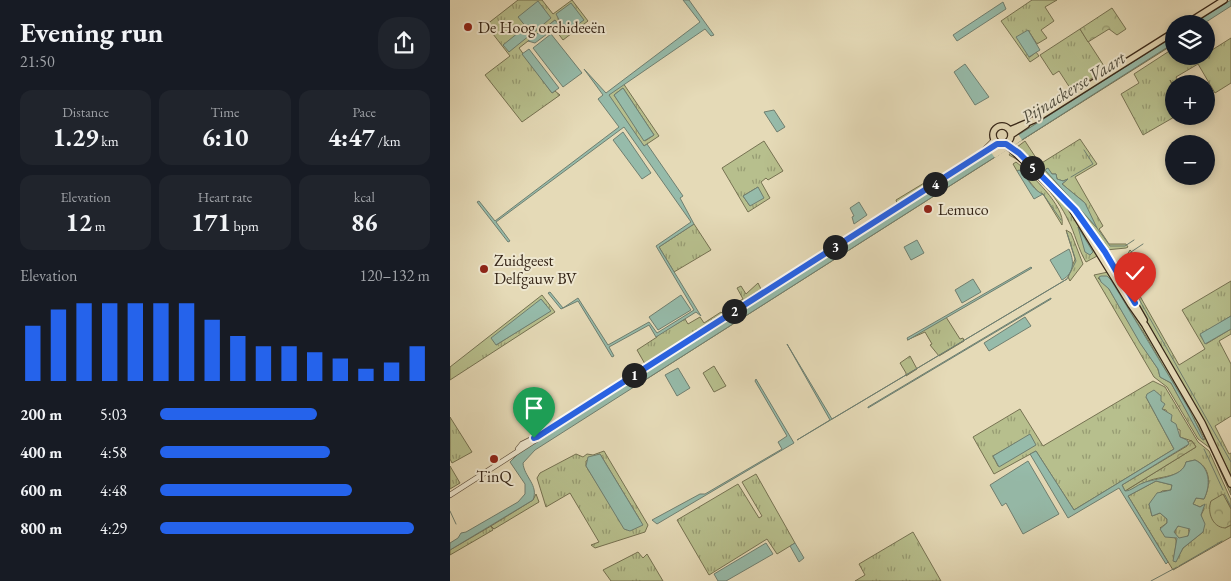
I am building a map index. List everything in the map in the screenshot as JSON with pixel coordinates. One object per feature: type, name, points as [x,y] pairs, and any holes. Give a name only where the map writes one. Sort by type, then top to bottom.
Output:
[{"type":"main road","points":[[1200,15],[1224,0]]},
{"type":"main road","points":[[1165,38],[1026,125],[1007,141],[1086,223],[1135,303],[1145,325],[1202,422],[1231,482]]},
{"type":"street","points":[[450,495],[537,437],[982,153],[1007,141]]},
{"type":"green space","points":[[518,0],[542,0],[553,14],[572,0],[588,21],[563,40],[554,28],[558,25],[555,20],[519,48],[552,93],[555,91],[560,95],[522,122],[485,75],[510,56],[486,25]]},
{"type":"green space","points":[[1032,0],[1057,0],[1045,7],[1054,21],[1041,30],[1047,38],[1037,44],[1028,30],[1030,57],[1036,52],[1039,56],[1030,62],[1001,21]]},
{"type":"green space","points":[[1112,8],[1126,29],[1117,35],[1109,29],[1088,42],[1080,29]]},
{"type":"green space","points":[[1080,29],[1106,69],[1072,91],[1059,71],[1053,75],[1040,55]]},
{"type":"green space","points":[[1231,38],[1231,83],[1215,93],[1215,75],[1204,75],[1199,65],[1215,65],[1215,48]]},
{"type":"green space","points":[[1165,40],[1165,42],[1019,135],[1018,133]]},
{"type":"green space","points":[[1165,49],[1165,50],[1022,140]]},
{"type":"green space","points":[[1165,54],[1165,65],[1196,65],[1179,75],[1165,75],[1165,122],[1143,135],[1121,94],[1139,83],[1134,74]]},
{"type":"green space","points":[[623,83],[659,136],[644,146],[608,95]],"holes":[[[623,88],[654,135],[645,141],[614,95]]]},
{"type":"green space","points":[[1080,139],[1097,164],[1075,177],[1103,226],[1099,229],[1109,244],[1126,244],[1128,247],[1106,250],[1077,210],[1017,147],[1025,141],[1040,164]],"holes":[[[1047,168],[1052,174],[1056,174],[1057,179],[1063,181],[1068,179],[1062,184],[1084,202],[1096,227],[1045,170]]]},
{"type":"green space","points":[[764,141],[783,171],[761,182],[770,198],[748,212],[722,168]],"holes":[[[758,187],[750,206],[743,196]]]},
{"type":"green space","points":[[990,150],[1000,154],[641,381],[994,157],[991,152],[638,376]]},
{"type":"green space","points":[[1012,151],[1067,206],[1099,255],[1086,262],[1058,202],[1026,166],[1009,155]]},
{"type":"green space","points":[[1016,162],[1038,182],[1053,200],[1062,218],[1062,225],[1043,194],[1039,193],[1020,170],[1017,171],[1013,164]]},
{"type":"green space","points":[[939,174],[940,176],[897,203],[896,200]]},
{"type":"green space","points":[[694,224],[711,250],[674,272],[659,247]]},
{"type":"green space","points":[[1066,230],[1071,233],[1083,264],[1070,281],[1068,277],[1075,259]]},
{"type":"green space","points":[[1130,250],[1132,252],[1124,268],[1179,365],[1205,349],[1182,310],[1231,281],[1231,316],[1200,335],[1206,344],[1231,329],[1231,334],[1219,341],[1231,364],[1231,416],[1215,426],[1229,454],[1231,453],[1231,476],[1203,419],[1116,268],[1122,264]]},
{"type":"green space","points":[[1108,272],[1136,316],[1175,381],[1221,465],[1229,483],[1231,495],[1210,448],[1198,439],[1167,387],[1154,377],[1094,275]],"holes":[[[1108,277],[1147,338],[1205,439],[1203,440],[1171,383],[1160,377],[1158,369],[1109,289],[1098,278]]]},
{"type":"green space","points":[[758,283],[761,289],[725,312],[724,310],[743,299],[737,288],[741,286],[746,294]]},
{"type":"green space","points":[[542,295],[555,312],[450,380],[450,367]],"holes":[[[541,299],[550,311],[496,345]]]},
{"type":"green space","points":[[721,312],[723,314],[645,364],[637,350],[657,337],[657,335],[685,319],[688,324],[700,317],[704,323]]},
{"type":"green space","points":[[946,317],[960,339],[963,338],[964,341],[939,356],[930,345],[932,344],[925,332],[907,340]]},
{"type":"green space","points":[[910,356],[917,369],[906,376],[900,363]]},
{"type":"green space","points":[[714,366],[726,386],[714,392],[703,373]]},
{"type":"green space","points":[[1153,381],[1165,387],[1198,442],[1209,451],[1231,500],[1231,509],[1227,501],[1225,528],[1231,525],[1231,537],[1173,570],[1128,496],[1156,481],[1172,485],[1171,490],[1162,491],[1149,504],[1152,516],[1160,513],[1167,519],[1167,523],[1160,528],[1176,539],[1174,557],[1178,557],[1183,548],[1203,532],[1201,515],[1204,509],[1203,505],[1200,507],[1193,504],[1196,498],[1204,499],[1208,488],[1208,477],[1204,467],[1195,460],[1186,462],[1181,471],[1177,473],[1151,480],[1129,491],[1125,491],[1196,447],[1192,441],[1180,437],[1180,430],[1171,421],[1166,410],[1162,409],[1160,401],[1146,397],[1174,449],[1074,510],[1036,451],[994,474],[973,437],[1020,409],[1043,446]],"holes":[[[1030,435],[1035,445],[998,466],[993,456]]]},
{"type":"green space","points":[[450,417],[472,452],[452,463],[450,459]]},
{"type":"green space","points":[[1189,441],[1192,441],[1196,447],[1125,491],[1122,485],[1187,446]]},
{"type":"green space","points":[[604,451],[648,525],[645,532],[595,548],[591,545],[599,542],[570,493],[546,507],[537,478],[540,473],[576,454],[583,457],[587,454],[593,455]],"holes":[[[600,454],[640,520],[626,530],[586,466],[586,461]]]},
{"type":"green space","points":[[450,466],[460,483],[450,489]]},
{"type":"green space","points":[[756,474],[795,543],[777,554],[767,539],[709,575],[677,520],[738,484],[759,518],[762,516],[742,482]]},
{"type":"green space","points":[[536,494],[539,502],[494,529],[491,526],[533,500]]},
{"type":"green space","points":[[1223,494],[1231,509],[1231,525],[1225,528],[1217,525],[1210,514],[1211,501]]},
{"type":"green space","points":[[1179,525],[1185,525],[1189,532],[1185,539],[1179,539],[1175,535],[1175,529]]},
{"type":"green space","points":[[491,526],[493,530],[450,555],[450,550]]},
{"type":"green space","points":[[913,532],[941,581],[855,581],[865,575],[859,564]]},
{"type":"green space","points":[[638,552],[643,558],[647,554],[663,581],[611,581],[603,570]]},
{"type":"shaded area","points":[[683,0],[689,0],[714,35],[711,36],[705,29],[609,95],[644,146],[647,144],[683,196],[680,198],[694,224],[659,247],[701,316],[696,312],[656,337],[649,325],[609,347],[614,356],[612,357],[578,301],[561,309],[548,293],[550,292],[563,308],[578,298],[608,345],[649,322],[657,333],[694,310],[656,246],[691,222],[624,127],[496,222],[510,241],[508,242],[477,202],[479,201],[495,221],[619,127],[598,99],[603,95],[584,69],[606,93],[700,22]]},
{"type":"shaded area","points":[[1231,0],[1231,6],[1215,16],[1207,15]]},
{"type":"shaded area","points":[[538,1],[551,18],[532,34],[518,17]]},
{"type":"shaded area","points":[[1003,2],[1006,9],[957,41],[953,35]]},
{"type":"shaded area","points":[[571,3],[584,20],[566,33],[556,14]]},
{"type":"shaded area","points":[[555,20],[559,25],[535,43],[528,41]]},
{"type":"shaded area","points":[[524,28],[530,35],[509,52],[503,45]]},
{"type":"shaded area","points":[[1028,30],[1040,50],[1029,57],[1016,37]]},
{"type":"shaded area","points":[[551,34],[582,73],[563,87],[533,48]]},
{"type":"shaded area","points":[[1165,42],[1165,49],[535,450],[523,463],[533,485],[533,500],[450,550],[450,543],[458,538],[461,533],[466,532],[518,502],[525,494],[525,484],[510,462],[521,451]]},
{"type":"shaded area","points":[[529,49],[559,88],[552,93],[522,54]]},
{"type":"shaded area","points":[[965,64],[989,97],[975,105],[954,72]]},
{"type":"shaded area","points":[[623,88],[654,135],[644,141],[614,95]]},
{"type":"shaded area","points":[[774,110],[785,127],[777,132],[764,112]]},
{"type":"shaded area","points":[[623,132],[651,173],[642,179],[613,140]]},
{"type":"shaded area","points":[[1048,168],[1052,174],[1056,174],[1057,179],[1063,181],[1068,179],[1062,184],[1085,203],[1097,228],[1045,170]]},
{"type":"shaded area","points":[[1019,170],[1035,189],[1043,194],[1034,199],[1017,171]]},
{"type":"shaded area","points":[[758,187],[764,198],[750,206],[743,196]]},
{"type":"shaded area","points":[[859,202],[867,215],[854,224],[852,217],[854,216],[850,208]]},
{"type":"shaded area","points":[[1078,227],[1093,252],[1090,255],[1085,252]]},
{"type":"shaded area","points":[[917,240],[924,253],[911,260],[904,247]]},
{"type":"shaded area","points":[[1069,249],[1072,266],[1069,274],[1062,280],[1050,260]]},
{"type":"shaded area","points":[[1032,268],[908,340],[907,338]]},
{"type":"shaded area","points":[[1107,276],[1111,280],[1189,409],[1204,440],[1201,438],[1171,383],[1160,377],[1158,369],[1140,343],[1109,289],[1101,282],[1099,277]]},
{"type":"shaded area","points":[[973,279],[981,292],[962,303],[955,290]]},
{"type":"shaded area","points":[[1067,279],[797,440],[830,420],[787,344],[832,419]]},
{"type":"shaded area","points":[[681,295],[691,310],[658,330],[649,317]]},
{"type":"shaded area","points":[[541,299],[551,311],[496,345],[491,338]]},
{"type":"shaded area","points":[[1051,299],[868,408],[868,407]]},
{"type":"shaded area","points":[[1231,316],[1231,329],[1205,344],[1200,334]]},
{"type":"shaded area","points":[[1025,317],[1031,326],[989,351],[984,343]]},
{"type":"shaded area","points":[[678,368],[690,388],[677,396],[665,375]]},
{"type":"shaded area","points":[[756,379],[794,443],[657,524],[652,520],[700,494],[705,494],[782,449],[778,442],[787,436],[755,381]]},
{"type":"shaded area","points":[[1154,390],[1161,396],[1161,401],[1165,404],[1162,409],[1172,415],[1171,421],[1176,424],[1180,437],[1187,440],[1189,444],[1122,485],[1125,491],[1143,483],[1168,477],[1180,471],[1186,462],[1195,460],[1204,467],[1208,477],[1208,488],[1204,499],[1196,498],[1193,504],[1200,507],[1205,504],[1201,515],[1205,524],[1203,532],[1183,548],[1176,562],[1173,561],[1177,538],[1165,537],[1160,529],[1167,523],[1167,519],[1160,513],[1152,516],[1149,504],[1157,493],[1171,490],[1172,485],[1156,481],[1128,496],[1168,562],[1166,564],[1119,488],[1068,518],[1030,454],[1036,451],[1074,510],[1174,449],[1146,397],[1147,394]],"holes":[[[1178,526],[1190,529],[1188,536],[1179,538],[1174,532]]]},
{"type":"shaded area","points":[[1030,434],[1036,445],[999,467],[993,456]]},
{"type":"shaded area","points":[[600,454],[643,525],[630,531],[624,529],[586,466],[588,457]]},
{"type":"shaded area","points":[[1028,461],[1059,514],[1023,534],[1006,503],[1002,506],[990,485]]},
{"type":"shaded area","points":[[766,543],[773,554],[726,581],[718,581],[714,574]]},
{"type":"shaded area","points":[[795,543],[804,558],[799,562],[790,546]]},
{"type":"pier","points":[[1018,134],[1022,140],[995,158],[990,151]]},
{"type":"waterway","points":[[1071,177],[1093,164],[1084,150]]},
{"type":"waterway","points":[[1043,194],[1061,220]]},
{"type":"waterway","points":[[1097,228],[1110,246],[1125,246],[1134,240]]},
{"type":"waterway","points":[[1067,233],[1076,261],[1067,279]]},
{"type":"waterway","points":[[1124,271],[1122,269],[1131,252],[1143,244]]},
{"type":"waterway","points":[[1127,278],[1231,462]]},
{"type":"waterway","points":[[1204,449],[1223,490]]},
{"type":"waterway","points":[[1225,495],[1231,507]]},
{"type":"waterway","points":[[450,511],[456,524]]},
{"type":"waterway","points":[[1179,566],[1222,541]]},
{"type":"waterway","points":[[1151,581],[1177,567]]},
{"type":"place","name":"De Hoog orchideeën","points":[[468,27]]},
{"type":"place","name":"Lemuco","points":[[928,209]]},
{"type":"place","name":"Zuidgeest Delfgauw BV","points":[[484,269]]},
{"type":"place","name":"TinQ","points":[[494,459]]},
{"type":"route","points":[[534,438],[997,144],[1006,144],[1019,153],[1075,210],[1105,252],[1135,303]]},
{"type":"water label","name":"Pijnackerse Vaart","points":[[1073,87]]}]
